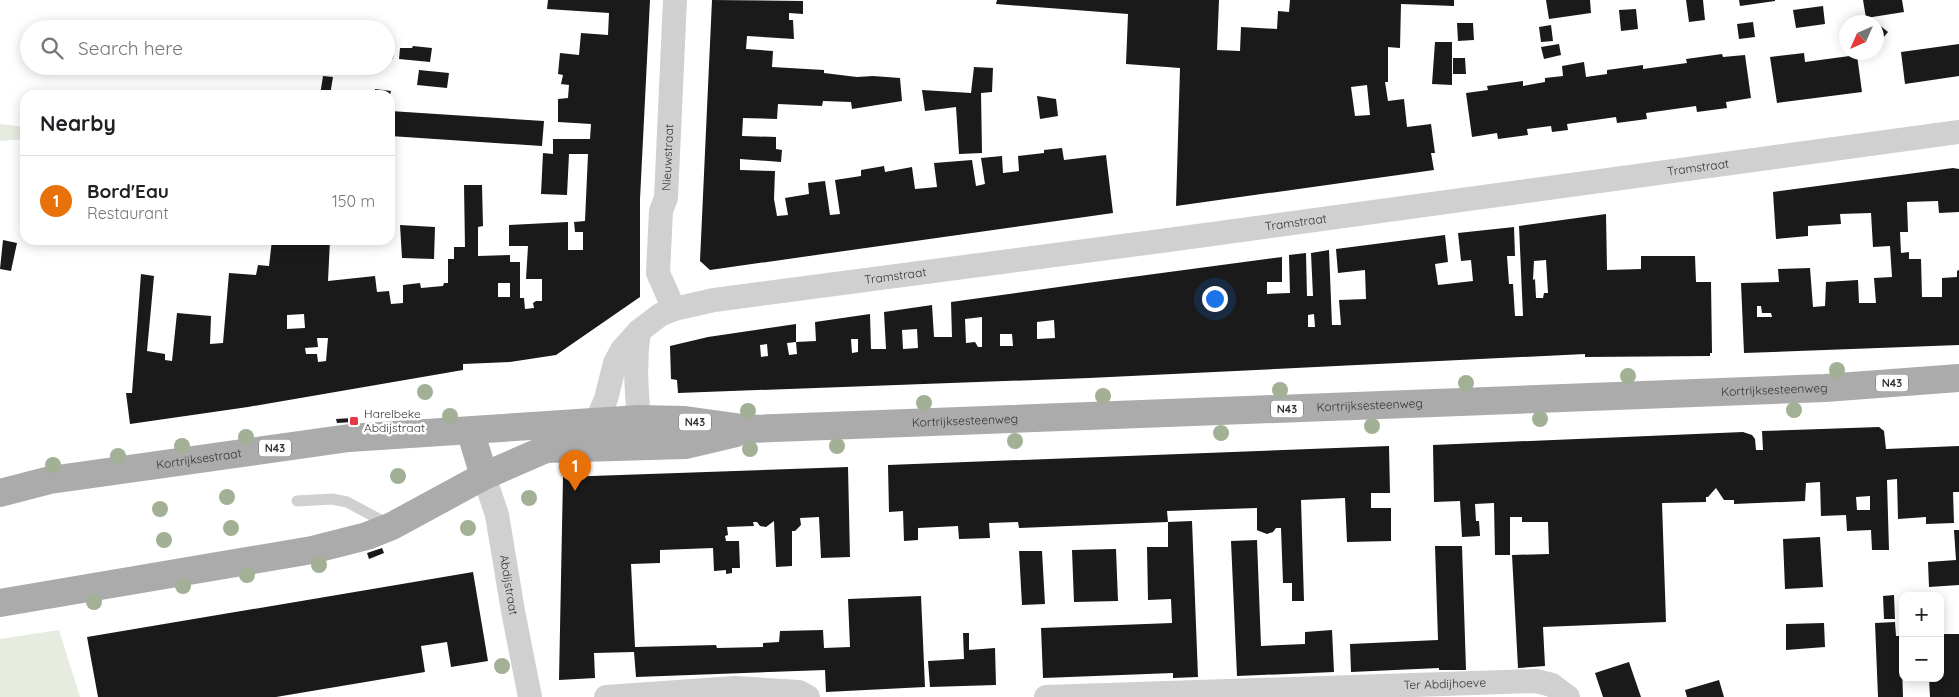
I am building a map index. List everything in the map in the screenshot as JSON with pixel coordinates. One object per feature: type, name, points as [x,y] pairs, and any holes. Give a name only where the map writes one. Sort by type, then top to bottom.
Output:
[{"type":"main road","name":"Kortrijksesteenweg","points":[[484,476],[546,449],[685,445],[750,430],[1825,388],[1959,378]]},
{"type":"main road","name":"Kortrijksestraat","points":[[0,493],[50,480],[349,438],[640,419]]},
{"type":"main road","name":"Kortrijksesteenweg","points":[[640,419],[685,420],[750,430]]},
{"type":"main road","points":[[472,431],[484,476]]},
{"type":"main road","name":"N43","points":[[0,603],[312,550],[367,536],[392,526],[484,476]]},
{"type":"street","name":"Nieuwstraat","points":[[674,309],[658,273],[661,211],[666,198],[675,0]]},
{"type":"street","name":"Tramstraat","points":[[596,422],[606,399],[615,363],[622,350],[639,330],[660,315],[674,309],[724,299],[1959,132]]},
{"type":"street","points":[[639,330],[635,355],[635,380],[641,446]]},
{"type":"street","name":"Abdijstraat","points":[[484,476],[498,515],[513,611],[530,697]]},
{"type":"street","name":"Ter Abdijhoeve","points":[[1046,697],[1536,681],[1552,685],[1568,697]]},
{"type":"street","points":[[606,697],[735,688],[799,692],[808,697]]},
{"type":"lane","points":[[297,500],[332,499],[347,502],[392,526]]},
{"type":"shaded area","points":[[0,124],[20,126],[20,139],[0,141]]},
{"type":"shaded area","points":[[59,630],[80,697],[0,697],[0,639]]},
{"type":"building","points":[[548,0],[650,0],[640,199],[640,297],[556,355],[510,362],[463,364],[463,370],[248,407],[130,424],[126,393],[132,393],[141,274],[154,276],[147,351],[165,354],[165,360],[172,361],[177,313],[211,316],[210,344],[223,343],[229,273],[256,275],[258,265],[269,266],[271,245],[330,245],[328,281],[375,276],[377,292],[389,291],[391,304],[403,303],[403,285],[420,283],[421,288],[443,286],[444,283],[448,283],[448,259],[454,259],[454,247],[465,247],[464,185],[482,185],[483,226],[478,227],[478,256],[510,255],[510,262],[520,262],[520,298],[524,298],[525,309],[534,308],[533,303],[542,301],[542,279],[526,279],[528,246],[509,246],[509,225],[568,222],[568,250],[583,250],[583,232],[575,232],[574,222],[585,221],[588,154],[569,154],[567,195],[541,194],[543,153],[553,154],[553,139],[590,139],[591,124],[558,122],[558,99],[568,98],[569,85],[561,84],[563,75],[558,74],[560,53],[579,55],[581,33],[608,35],[609,13],[547,9]],"holes":[[[498,283],[510,283],[510,297],[498,297]],[[304,314],[305,328],[287,329],[287,315]],[[317,338],[328,338],[326,361],[318,362],[317,354],[306,354],[305,348],[318,347]]]},
{"type":"building","points":[[712,0],[803,1],[803,14],[789,13],[789,20],[793,20],[794,39],[747,36],[746,49],[773,51],[772,67],[824,70],[824,73],[857,77],[900,78],[902,101],[852,109],[851,102],[823,101],[822,106],[778,104],[777,119],[743,118],[742,136],[776,137],[776,149],[782,150],[781,162],[740,159],[740,170],[775,171],[774,199],[777,216],[788,215],[785,198],[809,194],[808,183],[825,181],[830,215],[840,214],[835,180],[861,176],[861,170],[884,166],[885,172],[912,167],[915,189],[937,187],[934,163],[972,160],[976,186],[985,184],[981,158],[1002,156],[1003,173],[1019,171],[1018,156],[1044,153],[1044,150],[1062,148],[1064,160],[1106,155],[1113,213],[710,270],[700,261]]},
{"type":"building","points":[[997,0],[1219,0],[1217,50],[1240,51],[1241,27],[1277,29],[1278,11],[1289,12],[1290,0],[1454,0],[1454,6],[1401,4],[1400,48],[1388,47],[1388,82],[1385,82],[1388,101],[1404,99],[1407,127],[1431,124],[1435,153],[1431,153],[1434,170],[1176,206],[1180,68],[1126,64],[1128,14],[996,4]],"holes":[[[1367,85],[1370,115],[1355,116],[1351,87]]]},
{"type":"building","points":[[1546,0],[1590,0],[1591,13],[1549,19]]},
{"type":"building","points":[[1686,0],[1703,0],[1705,20],[1689,22]]},
{"type":"building","points":[[1739,0],[1775,0],[1775,1],[1740,6]]},
{"type":"building","points":[[1863,0],[1902,0],[1904,12],[1884,15],[1866,15]]},
{"type":"building","points":[[1823,6],[1825,24],[1796,28],[1793,10]]},
{"type":"building","points":[[1636,9],[1638,29],[1621,31],[1619,10]]},
{"type":"building","points":[[1753,22],[1755,37],[1739,39],[1737,24]]},
{"type":"building","points":[[1457,23],[1473,23],[1474,40],[1458,41]]},
{"type":"building","points":[[1551,25],[1553,41],[1541,42],[1539,27]]},
{"type":"building","points":[[1884,29],[1888,32],[1884,37]]},
{"type":"building","points":[[1435,42],[1452,42],[1452,85],[1432,84]]},
{"type":"building","points":[[1559,44],[1561,55],[1544,59],[1541,47]]},
{"type":"building","points":[[1959,44],[1959,76],[1905,84],[1901,52]]},
{"type":"building","points":[[413,46],[432,48],[430,62],[399,59],[400,48],[412,48]]},
{"type":"building","points":[[1804,53],[1805,62],[1839,57],[1839,60],[1858,60],[1862,92],[1777,103],[1770,57]]},
{"type":"building","points":[[1722,54],[1723,57],[1745,55],[1751,98],[1726,102],[1727,108],[1697,112],[1696,106],[1646,113],[1647,119],[1617,123],[1616,117],[1567,124],[1568,130],[1552,132],[1551,126],[1527,129],[1528,135],[1498,139],[1497,133],[1472,137],[1466,93],[1488,90],[1487,86],[1523,81],[1523,86],[1545,82],[1545,78],[1563,76],[1562,66],[1584,62],[1586,77],[1607,74],[1607,70],[1643,65],[1643,69],[1687,63],[1686,59]]},
{"type":"building","points":[[1453,58],[1465,58],[1466,74],[1453,74]]},
{"type":"building","points":[[974,67],[993,68],[992,92],[981,93],[982,153],[959,154],[956,107],[925,111],[922,90],[971,93]]},
{"type":"building","points":[[419,70],[449,73],[447,88],[417,85]]},
{"type":"building","points":[[323,76],[333,77],[331,90],[321,90]]},
{"type":"building","points":[[1037,96],[1056,99],[1058,116],[1040,119]]},
{"type":"building","points":[[395,111],[544,121],[542,146],[395,136]]},
{"type":"building","points":[[1953,168],[1959,169],[1959,212],[1939,213],[1938,201],[1907,202],[1908,232],[1900,232],[1901,253],[1909,252],[1909,259],[1921,259],[1922,297],[1942,297],[1942,278],[1957,277],[1957,271],[1959,270],[1959,345],[1744,353],[1741,283],[1779,282],[1778,269],[1810,268],[1813,307],[1825,306],[1826,282],[1858,280],[1859,303],[1876,303],[1874,278],[1892,277],[1890,246],[1873,247],[1871,213],[1840,214],[1841,224],[1808,226],[1808,236],[1776,239],[1773,192]],"holes":[[[1757,306],[1761,306],[1762,313],[1771,313],[1772,317],[1757,317]]]},
{"type":"building","points":[[1606,214],[1607,270],[1641,269],[1641,256],[1695,256],[1696,282],[1711,282],[1712,353],[1710,353],[1710,356],[1585,357],[1585,354],[1089,378],[678,393],[677,380],[671,379],[670,346],[708,337],[796,324],[796,342],[816,341],[815,322],[870,314],[871,349],[886,349],[884,312],[932,305],[934,337],[952,337],[951,302],[1282,257],[1282,282],[1267,282],[1267,294],[1290,293],[1289,255],[1306,253],[1307,296],[1313,296],[1311,253],[1329,250],[1332,325],[1341,325],[1339,300],[1366,299],[1365,270],[1338,273],[1336,249],[1445,235],[1448,262],[1435,264],[1438,285],[1473,281],[1471,260],[1461,261],[1458,233],[1514,227],[1515,256],[1507,256],[1509,284],[1513,284],[1515,316],[1523,316],[1519,226]],"holes":[[[1546,260],[1548,293],[1544,293],[1543,298],[1536,298],[1535,279],[1533,280],[1534,261]],[[1314,314],[1315,327],[1308,327],[1308,315]],[[982,317],[982,347],[978,347],[975,342],[966,343],[965,319]],[[1054,320],[1055,338],[1037,339],[1037,322]],[[917,329],[918,348],[903,349],[902,330]],[[1000,334],[1012,334],[1013,346],[1000,346]],[[851,339],[858,339],[858,352],[852,353]],[[796,342],[797,354],[789,355],[787,343]],[[767,344],[768,356],[761,357],[760,345]]]},
{"type":"building","points":[[400,225],[435,227],[434,259],[402,258]]},
{"type":"building","points":[[3,240],[17,243],[11,271],[0,269]]},
{"type":"building","points":[[353,418],[353,422],[337,423],[336,419]]},
{"type":"building","points":[[1879,427],[1884,431],[1886,449],[1959,446],[1959,492],[1953,492],[1954,523],[1926,524],[1926,517],[1898,519],[1897,479],[1887,480],[1889,550],[1872,550],[1871,530],[1847,531],[1846,515],[1821,516],[1820,482],[1806,483],[1805,501],[1734,504],[1734,500],[1724,500],[1716,488],[1706,497],[1706,502],[1662,503],[1666,622],[1543,627],[1545,666],[1518,668],[1512,555],[1549,554],[1548,522],[1522,522],[1522,517],[1510,517],[1510,555],[1495,555],[1494,503],[1475,504],[1476,521],[1479,521],[1480,536],[1462,537],[1460,501],[1434,502],[1433,445],[1743,432],[1752,435],[1755,439],[1756,450],[1763,450],[1762,431]],"holes":[[[1870,496],[1870,510],[1857,510],[1856,497]]]},
{"type":"building","points":[[1389,446],[1390,493],[1371,493],[1371,508],[1391,508],[1391,541],[1347,542],[1345,498],[1301,500],[1304,601],[1292,601],[1292,583],[1283,583],[1281,528],[1276,528],[1273,532],[1267,534],[1257,530],[1257,508],[1167,511],[1168,522],[1019,528],[1018,522],[989,523],[990,538],[959,539],[958,526],[918,528],[918,540],[904,541],[903,511],[889,512],[888,465]]},
{"type":"building","points":[[848,467],[850,557],[821,558],[819,517],[800,518],[801,525],[795,531],[792,531],[792,566],[776,567],[774,521],[766,527],[753,522],[754,526],[727,527],[728,535],[725,536],[726,541],[739,541],[740,568],[732,568],[732,573],[726,574],[726,570],[714,571],[713,548],[660,550],[660,563],[631,564],[635,647],[716,645],[717,648],[763,647],[763,643],[779,642],[780,631],[823,630],[824,648],[850,647],[848,599],[921,596],[925,687],[826,692],[825,670],[636,677],[634,652],[594,653],[595,678],[559,680],[563,477]]},
{"type":"building","points":[[1192,521],[1198,677],[1173,678],[1173,673],[1043,678],[1041,628],[1172,623],[1171,599],[1148,600],[1147,547],[1168,547],[1168,522]]},
{"type":"building","points":[[1954,530],[1959,530],[1959,585],[1929,587],[1928,562],[1956,560]]},
{"type":"building","points":[[1820,537],[1823,587],[1785,589],[1783,539]]},
{"type":"building","points":[[1257,540],[1261,646],[1305,644],[1305,632],[1332,630],[1334,672],[1237,676],[1231,541]]},
{"type":"building","points":[[1435,546],[1462,546],[1466,670],[1439,670],[1439,668],[1351,672],[1350,644],[1438,640]]},
{"type":"building","points":[[382,548],[384,553],[369,559],[367,553]]},
{"type":"building","points":[[1116,549],[1118,601],[1074,602],[1072,550]]},
{"type":"building","points":[[1019,551],[1042,551],[1045,604],[1022,605]]},
{"type":"building","points":[[473,572],[488,661],[451,667],[447,642],[421,646],[425,672],[276,697],[98,697],[87,637]]},
{"type":"building","points":[[1894,595],[1895,619],[1884,619],[1883,596]]},
{"type":"building","points":[[1895,622],[1896,636],[1899,636],[1899,682],[1903,682],[1903,697],[1878,697],[1875,623]]},
{"type":"building","points":[[1824,623],[1825,647],[1786,650],[1786,624]]},
{"type":"building","points":[[963,633],[969,633],[969,650],[995,648],[996,685],[930,687],[928,661],[964,659]]},
{"type":"building","points":[[1944,634],[1959,634],[1959,697],[1930,697],[1929,682],[1944,682]]},
{"type":"building","points":[[1629,662],[1641,697],[1603,697],[1595,673]]},
{"type":"building","points":[[1719,680],[1724,697],[1687,697],[1685,690]]},
{"type":"place","name":"Harelbeke Abdijstraat","points":[[354,421]]},
{"type":"place","name":"Bord'Eau","points":[[575,491]]}]
